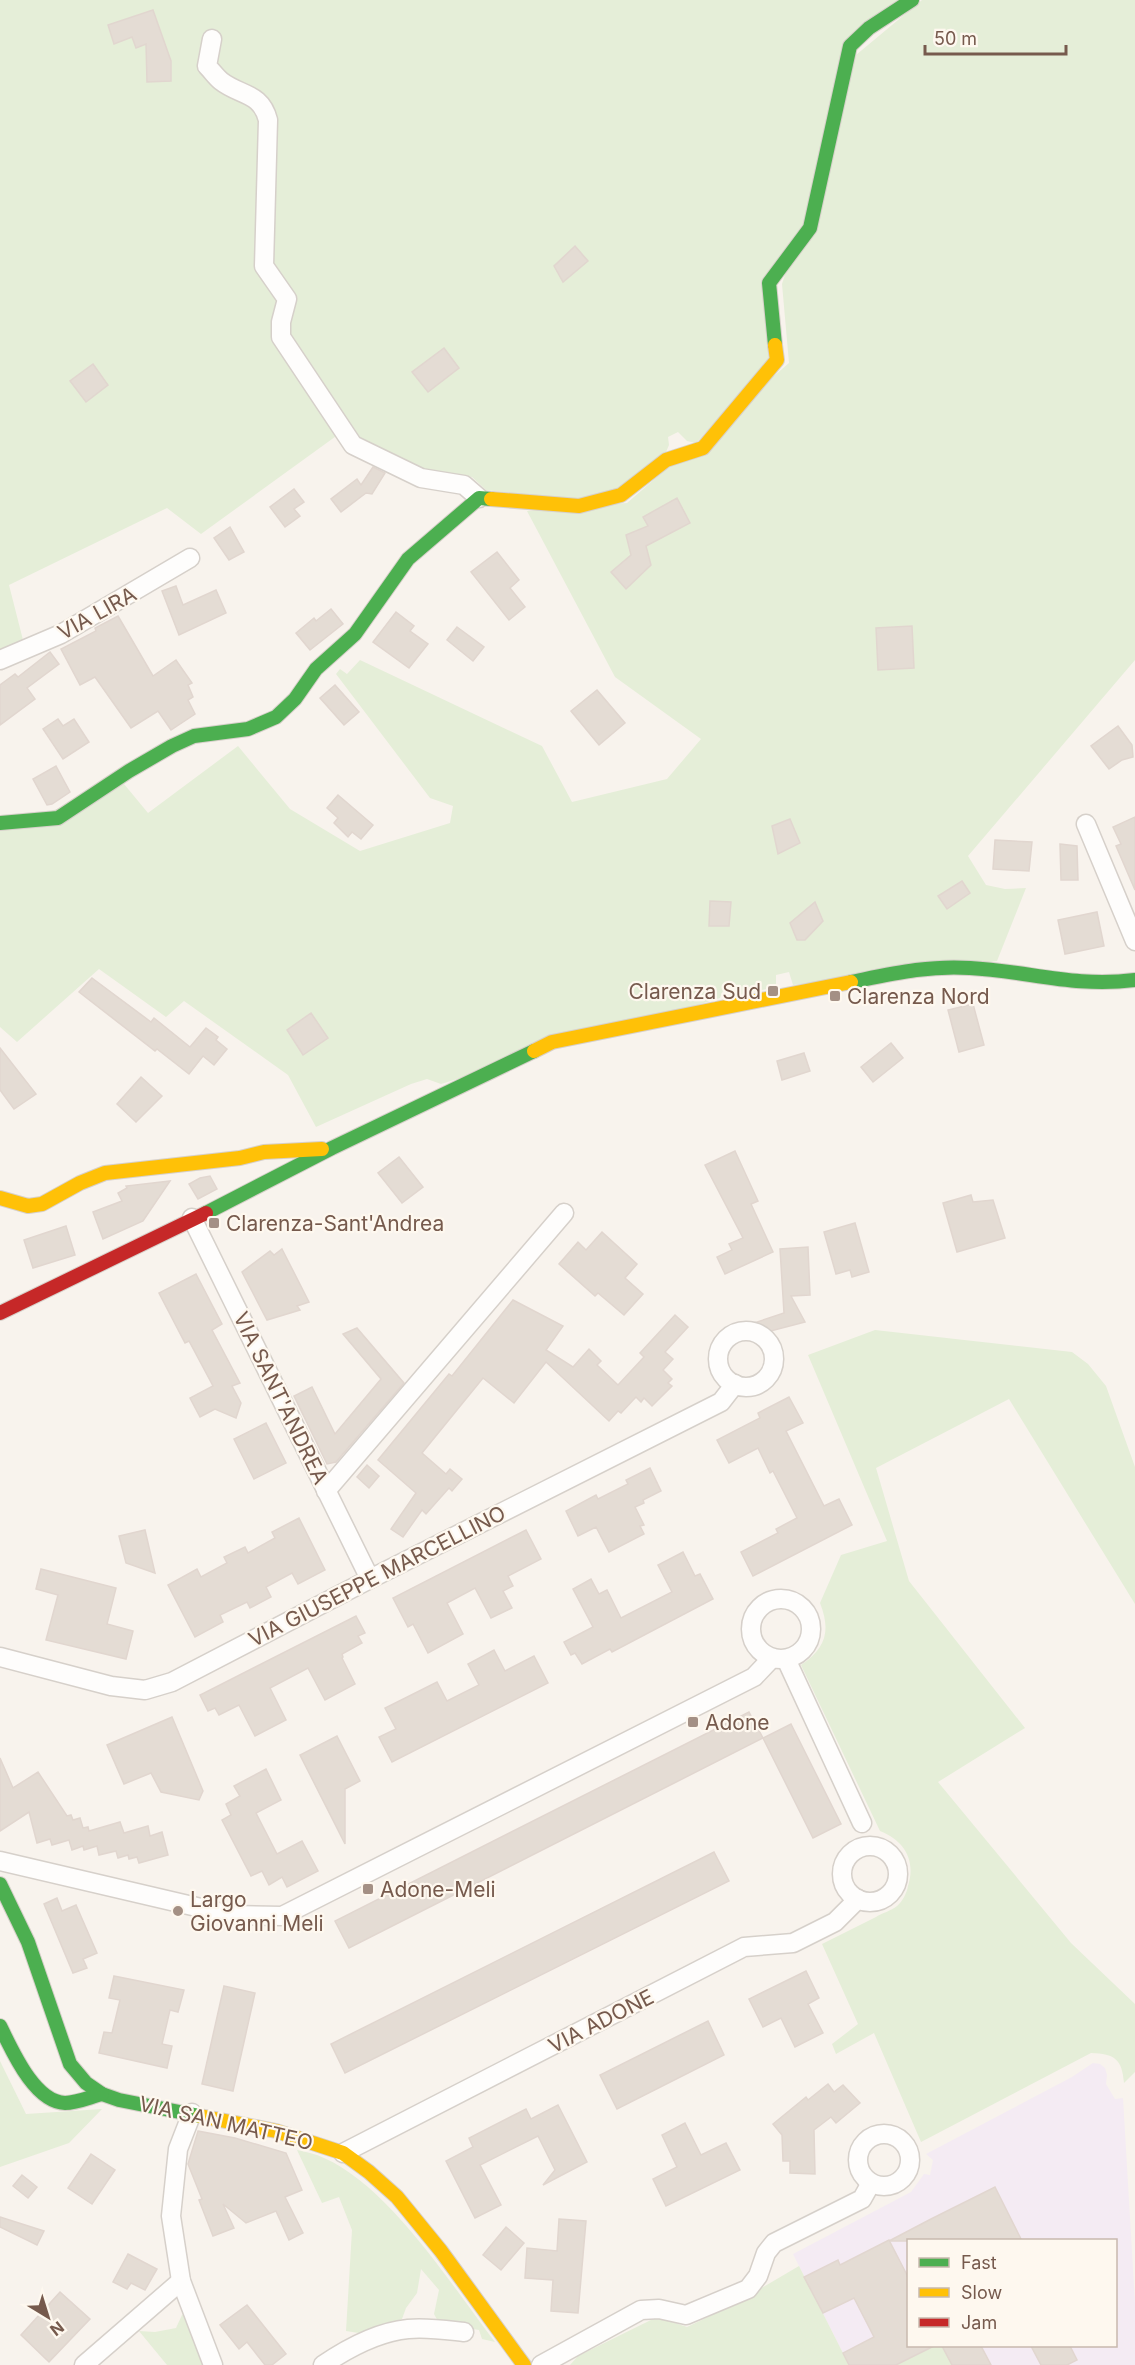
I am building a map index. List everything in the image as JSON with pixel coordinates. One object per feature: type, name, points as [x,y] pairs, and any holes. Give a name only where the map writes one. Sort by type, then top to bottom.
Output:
[{"type":"street","points":[[212,39],[207,66],[221,81],[255,98],[265,108],[268,120],[264,266],[287,299],[281,322],[281,337],[353,445],[421,478],[464,485],[479,498],[579,506],[621,495],[666,460],[702,448],[777,360],[769,284],[810,228],[850,46],[869,28],[912,0]]},
{"type":"street","points":[[0,823],[58,818],[171,746],[194,736],[248,729],[276,717],[295,699],[316,669],[355,634],[408,559],[479,498]]},
{"type":"street","name":"VIA LIRA","points":[[0,660],[61,634],[190,558]]},
{"type":"street","points":[[1086,825],[1135,941]]},
{"type":"street","points":[[0,1313],[256,1188],[332,1148],[552,1042],[915,969],[973,968],[1070,982],[1119,983],[1135,980]]},
{"type":"street","points":[[0,1198],[28,1206],[42,1204],[80,1183],[105,1173],[240,1158],[264,1152],[332,1148]]},
{"type":"street","points":[[240,1158],[250,1162],[256,1169],[258,1179],[256,1188]]},
{"type":"street","points":[[326,1491],[564,1213]]},
{"type":"street","name":"VIA SANT'ANDREA","points":[[192,1218],[370,1579]]},
{"type":"street","name":"VIA GIUSEPPE MARCELLINO","points":[[0,1657],[111,1686],[145,1690],[172,1682],[721,1402],[735,1384]]},
{"type":"street","points":[[0,1861],[231,1915],[282,1916],[754,1677],[779,1659],[862,1823]]},
{"type":"street","name":"VIA SAN MATTEO","points":[[0,1884],[28,1942],[70,2064],[86,2083],[102,2094],[119,2100],[276,2131],[344,2153],[397,2197],[441,2251],[524,2365]]},
{"type":"street","name":"VIA ADONE","points":[[344,2153],[744,1947],[793,1943],[835,1922],[858,1899]]},
{"type":"street","points":[[0,2026],[16,2059],[31,2080],[53,2101],[64,2103],[102,2094]]},
{"type":"street","points":[[192,2113],[178,2149],[171,2216],[181,2281],[213,2365]]},
{"type":"street","points":[[541,2365],[641,2310],[659,2310],[686,2315],[748,2289],[758,2276],[766,2253],[774,2243],[862,2199],[872,2183]]},
{"type":"street","points":[[84,2365],[181,2281]]},
{"type":"street","points":[[323,2365],[351,2347],[389,2332],[410,2328],[464,2332]]},
{"type":"shaded area","points":[[1093,2063],[1100,2064],[1105,2068],[1106,2084],[1115,2099],[1123,2098],[1135,2303],[1135,2365],[952,2365],[943,2347],[1117,2347],[1117,2239],[907,2239],[907,2347],[932,2347],[896,2365],[849,2365],[793,2254],[911,2192],[924,2174],[930,2175],[933,2160],[926,2154],[1072,2077]]},
{"type":"green space","points":[[0,0],[902,0],[861,27],[805,226],[763,285],[769,361],[696,443],[687,441],[678,432],[668,437],[669,445],[666,452],[617,490],[573,500],[486,490],[472,477],[424,472],[339,434],[201,534],[167,508],[9,585],[23,640],[0,651]]},
{"type":"green space","points":[[922,0],[1135,0],[1135,660],[968,856],[986,885],[1005,889],[1026,888],[997,961],[793,985],[789,972],[776,975],[776,987],[738,995],[735,985],[725,986],[720,998],[441,1084],[427,1079],[411,1084],[316,1127],[288,1075],[184,1001],[166,1017],[99,969],[17,1042],[0,1027],[0,830],[124,784],[148,813],[238,746],[290,809],[360,851],[450,823],[453,806],[430,798],[336,674],[340,669],[347,674],[360,660],[542,746],[572,802],[667,779],[701,739],[615,677],[527,511],[627,503],[789,363],[782,284],[856,55]]},
{"type":"green space","points":[[875,1330],[1072,1352],[1088,1364],[1106,1386],[1135,1467],[1135,1604],[1009,1399],[876,1468],[909,1581],[1025,1728],[938,1782],[1071,1943],[1135,2004],[1135,2072],[1124,2083],[1121,2068],[1116,2059],[1091,2053],[921,2142],[874,2033],[836,2054],[832,2044],[858,2024],[822,1944],[897,1906],[907,1892],[911,1868],[902,1846],[880,1831],[801,1665],[816,1652],[824,1638],[825,1622],[820,1603],[841,1555],[887,1541],[808,1355]]},
{"type":"green space","points":[[0,2061],[26,2114],[102,2109],[69,2143],[0,2167]]},
{"type":"green space","points":[[297,2150],[324,2158],[348,2172],[396,2214],[439,2266],[495,2342],[482,2339],[479,2330],[439,2323],[434,2314],[439,2290],[421,2269],[417,2293],[406,2308],[402,2319],[365,2334],[346,2331],[352,2230],[339,2197],[322,2203]]},
{"type":"green space","points":[[799,2266],[849,2365],[570,2365],[578,2356],[657,2317],[687,2327],[729,2307]]},
{"type":"green space","points":[[186,2313],[206,2365],[167,2365],[139,2331],[155,2332],[176,2328],[182,2315]]},
{"type":"green space","points":[[932,2347],[943,2347],[952,2365],[896,2365]]},
{"type":"building","points":[[153,10],[171,61],[171,81],[147,82],[146,44],[136,48],[132,37],[114,44],[108,25]]},
{"type":"building","points":[[575,246],[588,261],[563,282],[554,266]]},
{"type":"building","points":[[444,348],[459,368],[428,392],[412,372]]},
{"type":"building","points":[[93,364],[108,385],[86,402],[70,381]]},
{"type":"building","points":[[373,467],[385,473],[372,494],[366,493],[341,512],[331,499],[357,479],[361,485]]},
{"type":"building","points":[[294,489],[304,502],[294,509],[300,516],[285,527],[270,507]]},
{"type":"building","points":[[677,498],[690,523],[646,546],[651,565],[626,589],[611,572],[631,555],[626,535],[648,526],[643,517]]},
{"type":"building","points":[[230,527],[244,552],[229,560],[214,538]]},
{"type":"building","points":[[497,552],[519,580],[510,588],[525,607],[509,620],[471,572]]},
{"type":"building","points":[[176,586],[183,605],[216,590],[226,613],[179,635],[162,591]]},
{"type":"building","points":[[331,609],[343,624],[310,650],[296,633],[314,618],[316,621]]},
{"type":"building","points":[[396,612],[414,626],[410,631],[428,644],[409,668],[373,642]]},
{"type":"building","points":[[118,616],[153,676],[176,660],[192,683],[188,685],[193,697],[188,700],[195,714],[171,730],[158,711],[131,728],[95,677],[80,685],[61,649],[96,631],[95,628]]},
{"type":"building","points":[[912,626],[914,668],[878,670],[876,628]]},
{"type":"building","points":[[457,627],[484,647],[473,661],[447,640]]},
{"type":"building","points":[[50,652],[59,664],[27,688],[35,699],[0,725],[0,685],[15,674],[18,677]]},
{"type":"building","points":[[335,685],[359,712],[344,725],[320,698]]},
{"type":"building","points":[[597,690],[625,723],[599,745],[571,711]]},
{"type":"building","points":[[58,719],[63,726],[74,719],[89,742],[63,759],[43,729]]},
{"type":"building","points":[[1118,726],[1132,745],[1133,757],[1122,760],[1109,769],[1091,746]]},
{"type":"building","points":[[56,766],[70,792],[47,805],[33,779]]},
{"type":"building","points":[[338,795],[373,825],[361,839],[352,832],[348,837],[334,823],[338,818],[327,808]]},
{"type":"building","points":[[1135,817],[1135,890],[1116,846],[1121,844],[1113,827]]},
{"type":"building","points":[[790,819],[800,843],[778,854],[772,826]]},
{"type":"building","points":[[995,840],[1032,842],[1029,871],[993,869]]},
{"type":"building","points":[[1060,844],[1077,846],[1078,880],[1061,880]]},
{"type":"building","points":[[962,881],[970,893],[947,909],[938,896]]},
{"type":"building","points":[[710,901],[731,902],[729,926],[709,926]]},
{"type":"building","points":[[815,902],[823,921],[805,940],[797,940],[790,923]]},
{"type":"building","points":[[1097,912],[1104,946],[1065,954],[1058,920]]},
{"type":"building","points":[[92,978],[151,1022],[154,1018],[190,1047],[206,1028],[218,1037],[216,1040],[227,1049],[214,1065],[203,1056],[189,1074],[157,1049],[155,1051],[79,992]]},
{"type":"building","points":[[973,1004],[984,1045],[959,1052],[948,1010]]},
{"type":"building","points":[[311,1013],[328,1038],[303,1055],[287,1030]]},
{"type":"building","points":[[891,1043],[903,1058],[873,1082],[861,1067]]},
{"type":"building","points":[[0,1048],[36,1094],[14,1109],[0,1090]]},
{"type":"building","points":[[804,1053],[810,1071],[782,1080],[777,1061]]},
{"type":"building","points":[[141,1077],[162,1096],[136,1122],[117,1104]]},
{"type":"building","points":[[735,1151],[758,1201],[751,1204],[773,1252],[725,1274],[717,1257],[732,1250],[729,1244],[743,1238],[705,1165]]},
{"type":"building","points":[[399,1157],[423,1187],[402,1203],[378,1173]]},
{"type":"building","points":[[210,1176],[217,1189],[198,1199],[189,1184]]},
{"type":"building","points":[[170,1181],[143,1221],[103,1239],[93,1212],[122,1201],[118,1193],[127,1188],[126,1186]]},
{"type":"building","points":[[971,1195],[973,1202],[993,1200],[1005,1238],[957,1252],[943,1203]]},
{"type":"building","points":[[855,1223],[869,1272],[852,1277],[850,1270],[836,1274],[824,1232]]},
{"type":"building","points":[[66,1226],[75,1255],[33,1268],[24,1240]]},
{"type":"building","points":[[602,1232],[637,1264],[625,1278],[643,1294],[624,1315],[598,1293],[595,1296],[559,1264],[578,1242],[586,1250]]},
{"type":"building","points":[[808,1247],[810,1295],[791,1296],[805,1322],[748,1337],[745,1326],[784,1313],[780,1249]]},
{"type":"building","points":[[282,1249],[309,1302],[297,1306],[300,1310],[267,1320],[242,1272],[270,1251],[274,1255]]},
{"type":"building","points":[[196,1274],[222,1324],[212,1330],[240,1383],[232,1386],[241,1403],[236,1418],[215,1409],[200,1417],[190,1398],[213,1386],[189,1341],[185,1343],[159,1293]]},
{"type":"building","points":[[513,1300],[563,1326],[546,1350],[573,1367],[589,1349],[601,1361],[597,1365],[618,1385],[644,1357],[640,1353],[675,1315],[688,1327],[665,1352],[673,1359],[663,1370],[672,1379],[668,1383],[672,1386],[652,1406],[644,1398],[641,1402],[636,1397],[621,1413],[618,1411],[609,1421],[546,1362],[514,1403],[483,1378],[422,1453],[446,1474],[450,1469],[462,1479],[452,1491],[449,1488],[426,1514],[422,1510],[403,1537],[391,1529],[416,1493],[378,1460],[449,1374],[452,1376]]},
{"type":"building","points":[[357,1328],[404,1383],[336,1462],[327,1464],[294,1396],[312,1387],[335,1434],[381,1379],[343,1334]]},
{"type":"building","points":[[789,1397],[803,1423],[786,1431],[824,1506],[839,1499],[852,1525],[753,1576],[741,1552],[778,1533],[776,1529],[797,1518],[773,1471],[770,1473],[758,1448],[729,1463],[717,1440],[760,1418],[758,1413]]},
{"type":"building","points":[[266,1423],[286,1463],[254,1479],[234,1439]]},
{"type":"building","points":[[367,1465],[379,1476],[369,1488],[357,1477]]},
{"type":"building","points":[[650,1468],[661,1491],[635,1507],[644,1525],[640,1526],[644,1534],[609,1552],[596,1527],[578,1536],[566,1511],[596,1495],[598,1499],[628,1484],[626,1480]]},
{"type":"building","points":[[299,1518],[325,1570],[298,1584],[292,1573],[266,1587],[271,1597],[250,1608],[247,1602],[220,1615],[223,1622],[195,1637],[168,1585],[197,1569],[201,1577],[227,1563],[224,1557],[245,1547],[248,1553],[275,1538],[272,1532]]},
{"type":"building","points":[[145,1530],[155,1573],[126,1563],[119,1536]]},
{"type":"building","points":[[526,1530],[541,1559],[508,1576],[513,1586],[503,1591],[512,1608],[491,1618],[475,1588],[447,1603],[463,1634],[428,1653],[413,1624],[408,1627],[393,1598]]},
{"type":"building","points":[[683,1552],[695,1576],[700,1574],[713,1599],[612,1652],[610,1649],[582,1664],[575,1653],[571,1655],[564,1642],[593,1627],[573,1589],[591,1579],[599,1594],[607,1590],[621,1618],[672,1592],[658,1565]]},
{"type":"building","points":[[41,1569],[116,1588],[107,1624],[133,1631],[126,1659],[46,1640],[58,1595],[36,1589]]},
{"type":"building","points":[[356,1616],[365,1633],[358,1636],[362,1643],[342,1654],[355,1684],[325,1700],[308,1668],[270,1688],[286,1720],[255,1736],[239,1705],[219,1715],[215,1708],[208,1711],[200,1695]]},
{"type":"building","points":[[494,1650],[505,1671],[534,1656],[548,1683],[392,1762],[379,1737],[396,1729],[385,1708],[437,1682],[447,1701],[479,1685],[468,1664]]},
{"type":"building","points":[[749,1712],[763,1738],[349,1948],[335,1921]]},
{"type":"building","points":[[172,1717],[203,1791],[199,1800],[161,1792],[151,1773],[124,1784],[107,1745]]},
{"type":"building","points":[[791,1724],[841,1824],[813,1838],[763,1738]]},
{"type":"building","points":[[337,1736],[360,1781],[345,1789],[345,1844],[300,1755]]},
{"type":"building","points":[[0,1758],[13,1788],[38,1772],[67,1816],[71,1815],[73,1820],[80,1818],[83,1828],[88,1827],[89,1831],[120,1822],[124,1833],[148,1826],[150,1836],[162,1832],[168,1855],[139,1863],[137,1857],[129,1859],[128,1855],[118,1858],[116,1851],[99,1855],[97,1846],[84,1850],[83,1846],[72,1850],[69,1840],[52,1845],[50,1839],[37,1843],[29,1812],[0,1831]]},
{"type":"building","points":[[266,1769],[281,1800],[256,1813],[277,1854],[302,1841],[318,1871],[287,1887],[282,1877],[269,1885],[262,1871],[251,1876],[222,1820],[231,1815],[226,1804],[240,1796],[234,1786]]},
{"type":"building","points":[[714,1852],[729,1881],[345,2073],[331,2044]]},
{"type":"building","points":[[57,1898],[62,1911],[76,1905],[97,1953],[83,1959],[87,1968],[73,1973],[44,1904]]},
{"type":"building","points":[[806,1971],[819,1998],[808,2004],[823,2033],[795,2047],[781,2018],[763,2027],[749,1999]]},
{"type":"building","points":[[114,1976],[184,1990],[178,2012],[170,2010],[162,2044],[172,2046],[167,2068],[99,2053],[104,2032],[112,2033],[120,2000],[109,1998]]},
{"type":"building","points":[[224,1986],[255,1993],[233,2091],[202,2084]]},
{"type":"building","points":[[708,2021],[724,2055],[617,2109],[600,2075]]},
{"type":"building","points":[[828,2084],[834,2092],[843,2085],[860,2103],[836,2123],[831,2117],[814,2130],[815,2174],[790,2173],[790,2161],[783,2161],[782,2135],[773,2124],[806,2097],[808,2100]]},
{"type":"building","points":[[558,2105],[587,2162],[543,2185],[555,2170],[538,2136],[480,2165],[501,2205],[475,2218],[446,2161],[473,2147],[469,2138],[526,2109],[531,2119]]},
{"type":"building","points":[[685,2123],[701,2155],[726,2143],[740,2170],[666,2206],[653,2179],[677,2167],[662,2135]]},
{"type":"building","points":[[198,2131],[235,2138],[286,2153],[302,2190],[285,2197],[303,2233],[289,2240],[276,2211],[246,2223],[223,2204],[234,2228],[213,2236],[188,2164]]},
{"type":"building","points":[[91,2154],[115,2170],[92,2204],[68,2188]]},
{"type":"building","points":[[22,2175],[37,2187],[28,2198],[13,2186]]},
{"type":"building","points":[[995,2187],[1021,2239],[889,2241]]},
{"type":"building","points":[[0,2217],[44,2231],[37,2245],[0,2227]]},
{"type":"building","points":[[559,2219],[586,2221],[578,2313],[551,2311],[553,2280],[525,2278],[527,2248],[557,2251]]},
{"type":"building","points":[[506,2227],[524,2243],[501,2270],[483,2255]]},
{"type":"building","points":[[889,2240],[907,2275],[907,2347],[932,2347],[896,2365],[849,2365],[843,2353],[874,2337],[854,2298],[823,2313],[804,2277],[838,2260],[840,2265]]},
{"type":"building","points":[[128,2254],[157,2269],[145,2290],[131,2283],[127,2289],[113,2282]]},
{"type":"building","points":[[60,2292],[90,2319],[49,2362],[21,2335]]},
{"type":"building","points":[[247,2305],[286,2354],[272,2365],[265,2365],[247,2342],[239,2349],[220,2325]]},
{"type":"building","points":[[943,2347],[982,2347],[991,2365],[952,2365]]},
{"type":"building","points":[[1032,2347],[1070,2347],[1077,2360],[1067,2365],[1041,2365]]},
{"type":"traffic: fast","points":[[775,345],[769,283],[810,228],[850,46],[869,28],[912,0]]},
{"type":"traffic: fast","points":[[0,823],[58,818],[129,771],[172,746],[194,736],[248,729],[276,717],[295,699],[316,669],[355,634],[408,559],[479,498],[491,499]]},
{"type":"traffic: fast","points":[[851,982],[910,971],[955,967],[1072,981],[1135,980]]},
{"type":"traffic: fast","points":[[206,1213],[332,1148],[534,1051]]},
{"type":"traffic: fast","points":[[0,1884],[28,1942],[70,2064],[86,2083],[102,2094],[119,2100],[200,2116]]},
{"type":"traffic: fast","points":[[0,2026],[25,2073],[43,2094],[65,2103],[102,2094]]},
{"type":"traffic: slow","points":[[491,499],[579,506],[621,495],[666,460],[703,448],[777,360],[775,345]]},
{"type":"traffic: slow","points":[[534,1051],[552,1042],[851,982]]},
{"type":"traffic: slow","points":[[0,1198],[28,1206],[42,1204],[80,1183],[105,1173],[240,1158],[264,1152],[322,1149]]},
{"type":"traffic: slow","points":[[200,2116],[276,2131],[343,2153],[369,2172],[397,2197],[441,2251],[524,2365]]},
{"type":"traffic: jam","points":[[0,1313],[206,1213]]},
{"type":"place","name":"Clarenza Sud","points":[[773,991]]},
{"type":"place","name":"Clarenza Nord","points":[[835,996]]},
{"type":"place","name":"Clarenza-Sant'Andrea","points":[[214,1223]]},
{"type":"place","name":"Adone","points":[[693,1722]]},
{"type":"place","name":"Adone-Meli","points":[[368,1889]]},
{"type":"place","name":"Largo Giovanni Meli","points":[[178,1911]]}]
